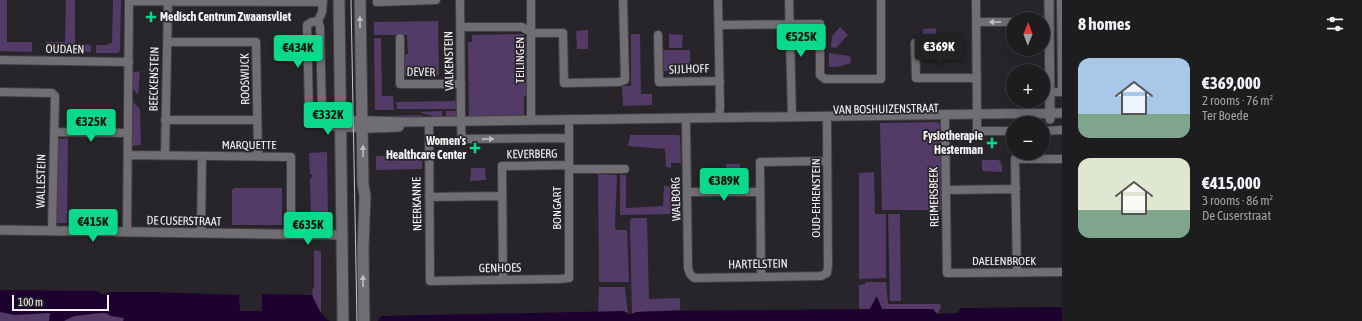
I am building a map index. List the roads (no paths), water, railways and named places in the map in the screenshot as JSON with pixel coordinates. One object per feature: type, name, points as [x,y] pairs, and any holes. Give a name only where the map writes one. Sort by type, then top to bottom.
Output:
[{"type":"main road","points":[[339,0],[343,321]]},
{"type":"main road","points":[[360,0],[363,184],[365,196],[362,248],[364,321]]},
{"type":"street","points":[[378,2],[436,0]]},
{"type":"street","name":"VALKENSTEIN","points":[[460,0],[461,124]]},
{"type":"street","name":"TEILINGEN","points":[[531,0],[531,123]]},
{"type":"street","points":[[460,27],[522,27],[532,33],[563,33],[564,83],[619,82],[625,80],[624,0]]},
{"type":"street","points":[[718,0],[720,81],[718,121]]},
{"type":"street","points":[[789,0],[792,120]]},
{"type":"street","points":[[718,24],[820,24],[820,75],[824,79],[881,79],[881,0]]},
{"type":"street","points":[[976,0],[977,131],[1006,131]]},
{"type":"street","points":[[1047,12],[1049,0]]},
{"type":"street","points":[[1050,92],[1062,92],[1061,0]]},
{"type":"street","points":[[127,232],[129,1],[323,1],[322,12],[318,21],[320,27],[322,112],[323,115],[340,123]]},
{"type":"street","name":"BEECKENSTEIN","points":[[165,156],[168,2]]},
{"type":"street","points":[[318,21],[312,22],[307,26],[309,112],[316,121],[325,125],[340,123]]},
{"type":"street","points":[[977,22],[1006,22]]},
{"type":"street","name":"SIJLHOFF","points":[[658,35],[658,82],[720,81]]},
{"type":"street","name":"DEVER","points":[[400,38],[400,84],[461,84]]},
{"type":"street","name":"ROOSWIJCK","points":[[167,42],[256,42],[258,157]]},
{"type":"street","points":[[915,43],[916,78],[977,78]]},
{"type":"street","name":"OUDAEN","points":[[0,60],[129,62]]},
{"type":"street","name":"WALLESTEIN","points":[[0,92],[52,93],[55,96],[52,231]]},
{"type":"street","points":[[308,100],[322,100]]},
{"type":"street","points":[[1050,108],[1050,116]]},
{"type":"street","name":"VAN BOSHUIZENSTRAAT","points":[[1050,116],[1062,113]]},
{"type":"street","name":"VAN BOSHUIZENSTRAAT","points":[[1050,116],[1062,118]]},
{"type":"street","name":"VAN BOSHUIZENSTRAAT","points":[[340,123],[569,123],[1006,117]]},
{"type":"street","name":"REIMERSBEEK","points":[[945,118],[947,273]]},
{"type":"street","name":"OUD-EHRENSTEIN","points":[[827,119],[827,273]]},
{"type":"street","points":[[165,120],[257,120]]},
{"type":"street","name":"WALBORG","points":[[686,121],[690,274]]},
{"type":"street","points":[[461,124],[462,139],[569,138],[569,123]]},
{"type":"street","name":"NEERKANNE","points":[[429,124],[430,281]]},
{"type":"street","points":[[1050,131],[1062,130]]},
{"type":"street","points":[[54,132],[128,134]]},
{"type":"street","name":"BONGART","points":[[569,138],[569,278]]},
{"type":"street","name":"MARQUETTE","points":[[128,155],[291,157],[291,234]]},
{"type":"street","points":[[201,233],[202,157]]},
{"type":"street","points":[[1017,272],[1015,159],[1062,159]]},
{"type":"street","points":[[761,276],[760,162],[827,161]]},
{"type":"street","name":"KEVERBERG","points":[[502,280],[502,166],[569,167]]},
{"type":"street","points":[[569,167],[625,169]]},
{"type":"street","points":[[946,190],[1016,189]]},
{"type":"street","points":[[688,192],[760,192]]},
{"type":"street","points":[[429,197],[502,196]]},
{"type":"street","name":"DE CUSERSTRAAT","points":[[0,230],[291,234],[308,236],[343,235]]},
{"type":"street","name":"DAELENBROEK","points":[[947,273],[1062,272]]},
{"type":"street","name":"HARTELSTEIN","points":[[690,274],[694,278],[822,276],[827,273]]},
{"type":"street","name":"GENHOES","points":[[430,281],[569,278]]},
{"type":"tram line","points":[[351,0],[357,321]]},
{"type":"place","name":"Medisch Centrum Zwaansvliet","points":[[151,17]]},
{"type":"place","name":"Fysiotherapie Hesterman","points":[[992,143]]},
{"type":"place","name":"Women's Healthcare Center","points":[[475,148]]}]
